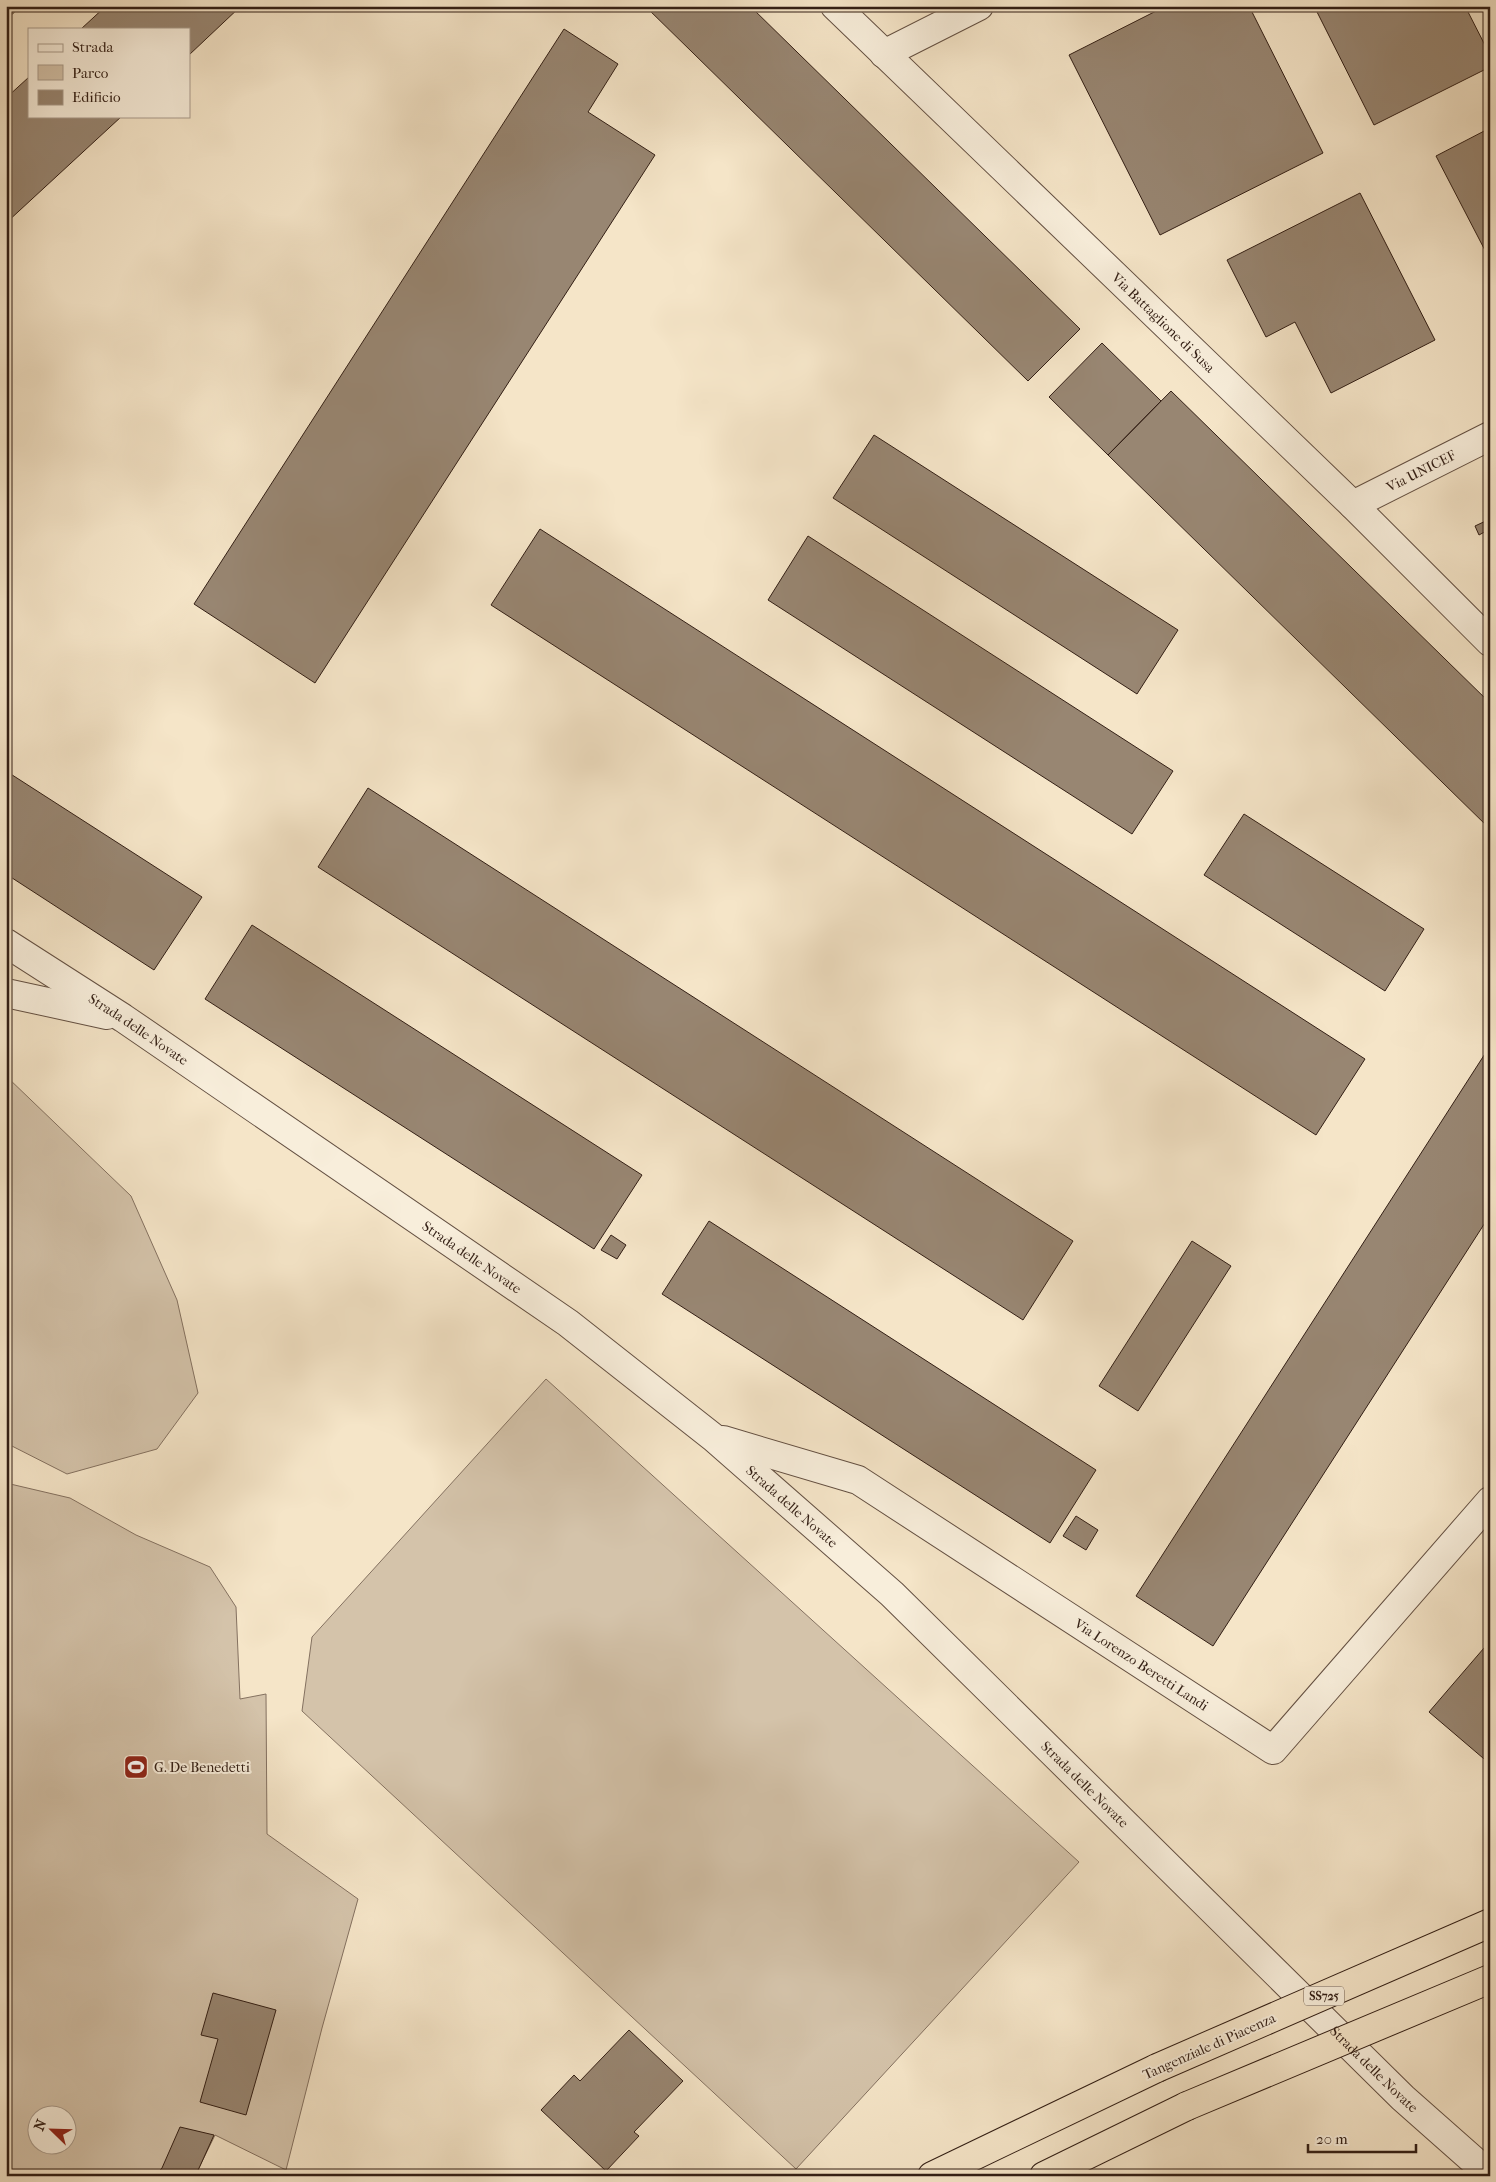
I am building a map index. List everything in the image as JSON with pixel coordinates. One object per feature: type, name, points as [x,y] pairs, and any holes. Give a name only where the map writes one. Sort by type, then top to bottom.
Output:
[{"type":"highway","name":"Tangenziale di Piacenza","points":[[932,2176],[1157,2068],[1490,1923]]},
{"type":"highway","points":[[1044,2176],[1187,2106],[1490,1979]]},
{"type":"street","name":"Via Battaglione di Susa","points":[[835,6],[1354,505],[1490,642]]},
{"type":"street","points":[[884,54],[979,6]]},
{"type":"street","name":"Via UNICEF","points":[[1354,505],[1490,436]]},
{"type":"street","name":"Strada delle Novate","points":[[6,943],[123,1018],[568,1323],[714,1438],[892,1594],[1404,2098],[1490,2175]]},
{"type":"street","points":[[6,993],[123,1018]]},
{"type":"street","name":"Via Lorenzo Beretti Landi","points":[[714,1438],[858,1480],[1273,1750],[1490,1501]]},
{"type":"green space","points":[[6,1076],[131,1196],[177,1300],[198,1393],[157,1449],[67,1474],[6,1443]]},
{"type":"green space","points":[[546,1379],[1079,1862],[796,2169],[302,1711],[312,1637]]},
{"type":"green space","name":"G. De Benedetti","points":[[6,1483],[70,1498],[136,1535],[210,1567],[236,1607],[240,1699],[266,1694],[267,1834],[358,1899],[322,2028],[286,2170],[215,2135],[195,2176],[6,2176]]},
{"type":"building","points":[[6,6],[21,6],[6,20]]},
{"type":"building","points":[[106,6],[241,6],[190,54],[190,28],[82,28]]},
{"type":"building","points":[[645,6],[750,6],[1080,329],[1028,381]]},
{"type":"building","points":[[1166,6],[1249,6],[1323,153],[1160,235],[1069,55]]},
{"type":"building","points":[[1314,6],[1465,6],[1490,55],[1490,67],[1374,125]]},
{"type":"building","points":[[564,29],[618,64],[588,112],[655,155],[315,683],[194,604]]},
{"type":"building","points":[[28,78],[28,118],[120,118],[6,223],[6,98]]},
{"type":"building","points":[[1490,128],[1490,260],[1436,156]]},
{"type":"building","points":[[1360,193],[1435,340],[1331,393],[1295,322],[1266,337],[1227,260]]},
{"type":"building","points":[[1102,343],[1161,401],[1108,455],[1049,397]]},
{"type":"building","points":[[1171,391],[1490,703],[1490,829],[1108,455]]},
{"type":"building","points":[[874,435],[1178,630],[1137,694],[833,498]]},
{"type":"building","points":[[1490,519],[1490,529],[1479,535],[1475,526]]},
{"type":"building","points":[[540,529],[1365,1059],[1316,1135],[491,605]]},
{"type":"building","points":[[808,536],[1173,771],[1132,834],[768,600]]},
{"type":"building","points":[[6,771],[202,897],[154,970],[6,874]]},
{"type":"building","points":[[368,788],[1073,1241],[1023,1320],[318,867]]},
{"type":"building","points":[[1244,814],[1424,929],[1385,991],[1204,875]]},
{"type":"building","points":[[252,925],[642,1175],[594,1249],[205,999]]},
{"type":"building","points":[[1490,1046],[1490,1215],[1213,1646],[1136,1596]]},
{"type":"building","points":[[709,1221],[1096,1470],[1050,1543],[662,1294]]},
{"type":"building","points":[[611,1235],[626,1245],[617,1259],[601,1250]]},
{"type":"building","points":[[1192,1241],[1231,1266],[1138,1411],[1099,1386]]},
{"type":"building","points":[[1076,1516],[1098,1530],[1086,1550],[1063,1536]]},
{"type":"building","points":[[1490,1641],[1490,1764],[1429,1712]]},
{"type":"building","points":[[213,1993],[276,2010],[246,2115],[200,2102],[218,2039],[201,2035]]},
{"type":"building","points":[[629,2030],[683,2081],[634,2132],[639,2136],[606,2171],[541,2110],[574,2075],[580,2081]]},
{"type":"building","points":[[180,2127],[214,2135],[195,2176],[155,2176],[162,2168]]},
{"type":"place","name":"G. De Benedetti","points":[[136,1767]]}]
